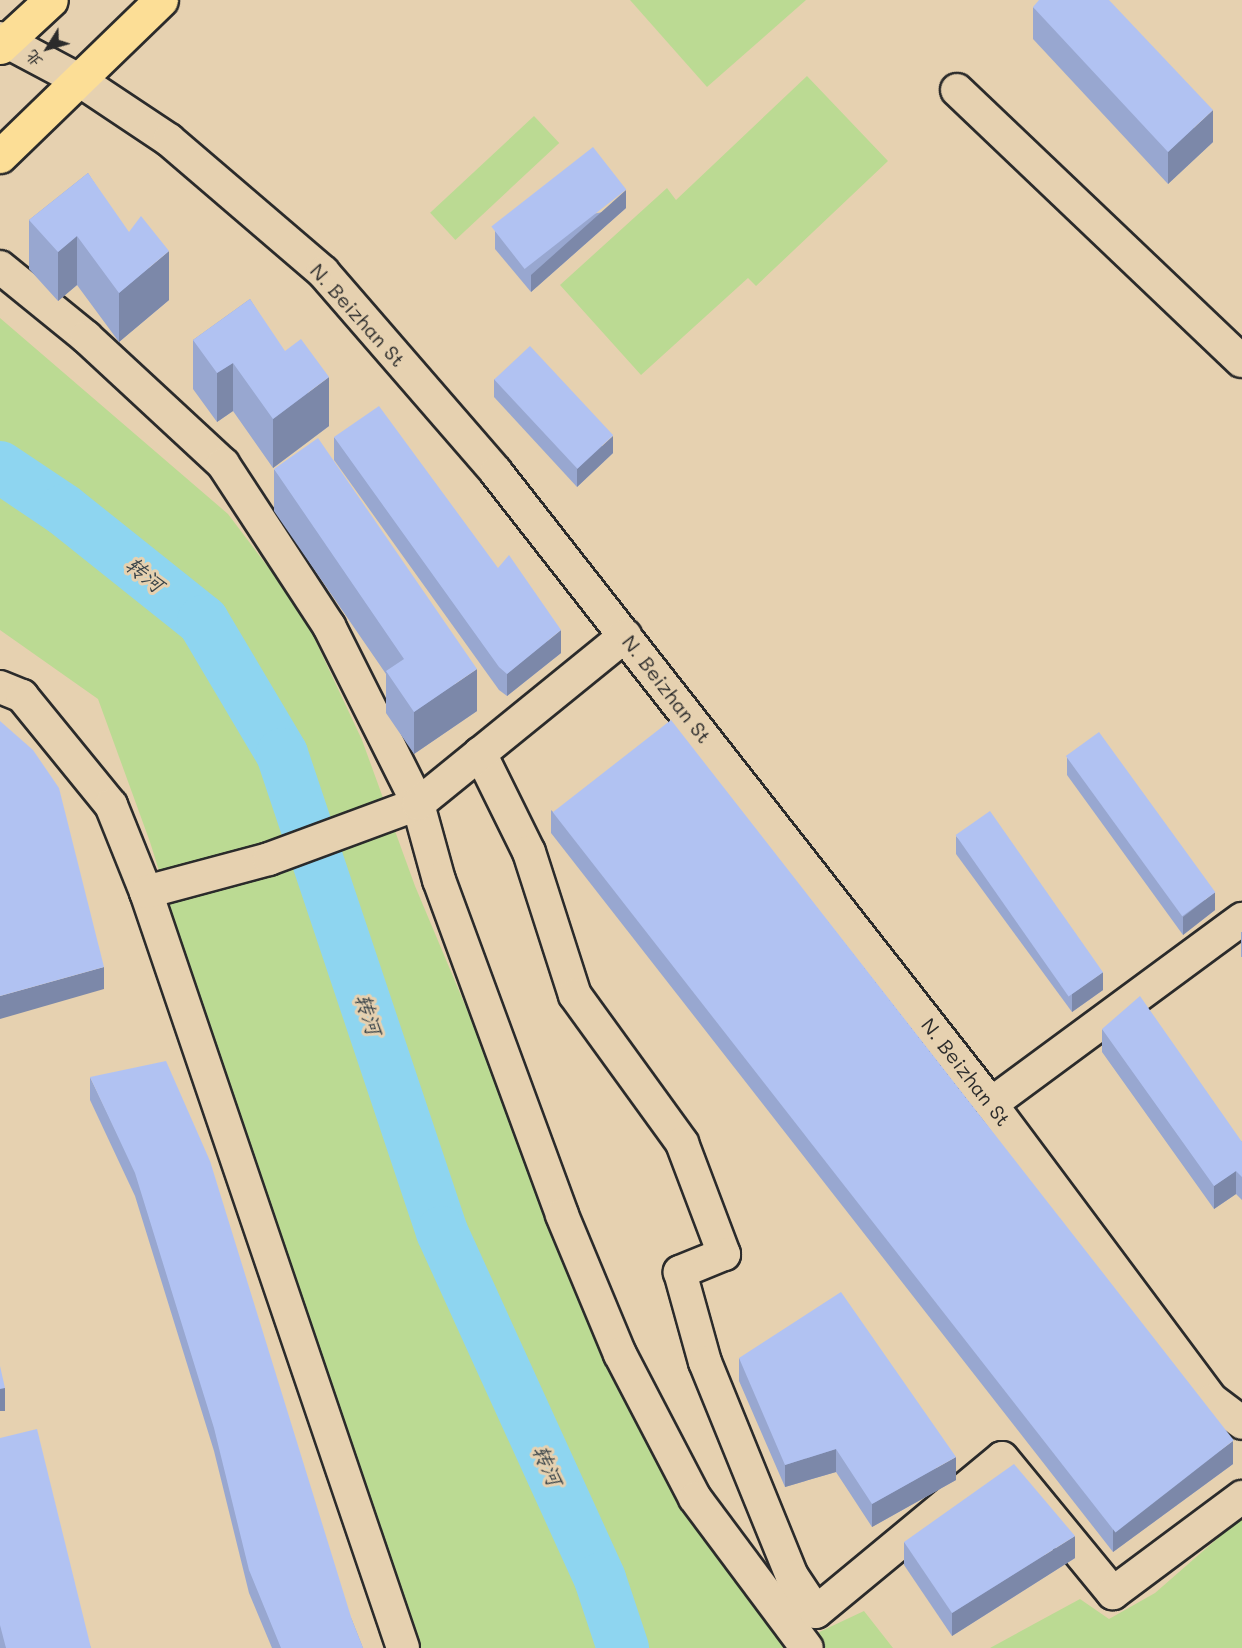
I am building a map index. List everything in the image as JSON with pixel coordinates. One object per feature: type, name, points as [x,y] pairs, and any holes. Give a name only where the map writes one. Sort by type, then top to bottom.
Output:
[{"type":"main road","points":[[2,43],[51,0]]},
{"type":"main road","points":[[0,156],[160,0]]},
{"type":"street","name":"N. Beizhan St","points":[[2,43],[80,80],[169,140],[323,272],[496,472],[991,1104],[1212,1400],[1242,1423]]},
{"type":"street","points":[[957,90],[1242,361]]},
{"type":"street","points":[[0,267],[86,337],[223,464],[329,626],[418,804],[443,892],[562,1215],[620,1354],[695,1498],[807,1648]]},
{"type":"street","points":[[146,892],[269,860],[418,804],[625,636]]},
{"type":"street","points":[[0,687],[22,696],[111,805],[146,892],[403,1648]]},
{"type":"street","points":[[480,753],[529,852],[575,995],[682,1143],[724,1254],[680,1272],[705,1362],[792,1576],[816,1612],[1002,1458],[1113,1593],[1242,1497]]},
{"type":"street","points":[[991,1104],[1242,919]]},
{"type":"green space","points":[[630,0],[806,0],[707,87]]},
{"type":"green space","points":[[807,76],[888,161],[756,286],[748,278],[641,375],[560,285],[667,188],[676,200]]},
{"type":"green space","points":[[534,116],[559,143],[455,240],[430,213]]},
{"type":"green space","points":[[0,318],[228,514],[302,612],[362,740],[415,886],[618,1369],[815,1634],[864,1611],[893,1648],[408,1648],[364,1525],[150,842],[98,699],[0,630]]},
{"type":"green space","points":[[1242,1517],[1242,1648],[990,1648],[1080,1599],[1109,1619],[1155,1593]]},
{"type":"building","points":[[1039,0],[1109,0],[1213,110],[1168,152],[1033,7]]},
{"type":"building","points":[[593,147],[626,190],[525,269],[491,226]]},
{"type":"building","points":[[88,173],[129,232],[141,216],[169,251],[119,293],[77,236],[58,252],[29,220]]},
{"type":"building","points":[[250,299],[285,351],[301,339],[329,377],[273,419],[233,363],[217,373],[193,340]]},
{"type":"building","points":[[530,346],[613,435],[577,469],[494,379]]},
{"type":"building","points":[[379,406],[498,568],[509,555],[561,630],[507,674],[499,667],[334,437]]},
{"type":"building","points":[[318,438],[477,669],[414,712],[386,671],[404,659],[274,469]]},
{"type":"building","points":[[671,720],[1234,1440],[1116,1533],[553,812]]},
{"type":"building","points":[[0,721],[33,750],[59,788],[104,967],[0,996]]},
{"type":"building","points":[[1099,732],[1215,892],[1182,916],[1066,756]]},
{"type":"building","points":[[990,811],[1103,972],[1069,996],[956,835]]},
{"type":"building","points":[[1140,996],[1242,1142],[1242,1177],[1236,1171],[1214,1186],[1102,1029]]},
{"type":"building","points":[[166,1061],[210,1161],[352,1620],[363,1648],[281,1648],[249,1570],[214,1428],[135,1173],[90,1077]]},
{"type":"building","points":[[841,1292],[956,1457],[872,1504],[836,1449],[785,1465],[739,1358]]},
{"type":"building","points":[[0,1366],[5,1388],[0,1389]]},
{"type":"building","points":[[37,1429],[91,1648],[6,1648],[0,1625],[0,1438]]},
{"type":"building","points":[[1014,1464],[1075,1536],[952,1613],[904,1542]]},
{"type":"waterway","name":"转河","points":[[0,467],[64,510],[203,621],[282,754],[442,1232],[600,1579],[623,1648]]}]
